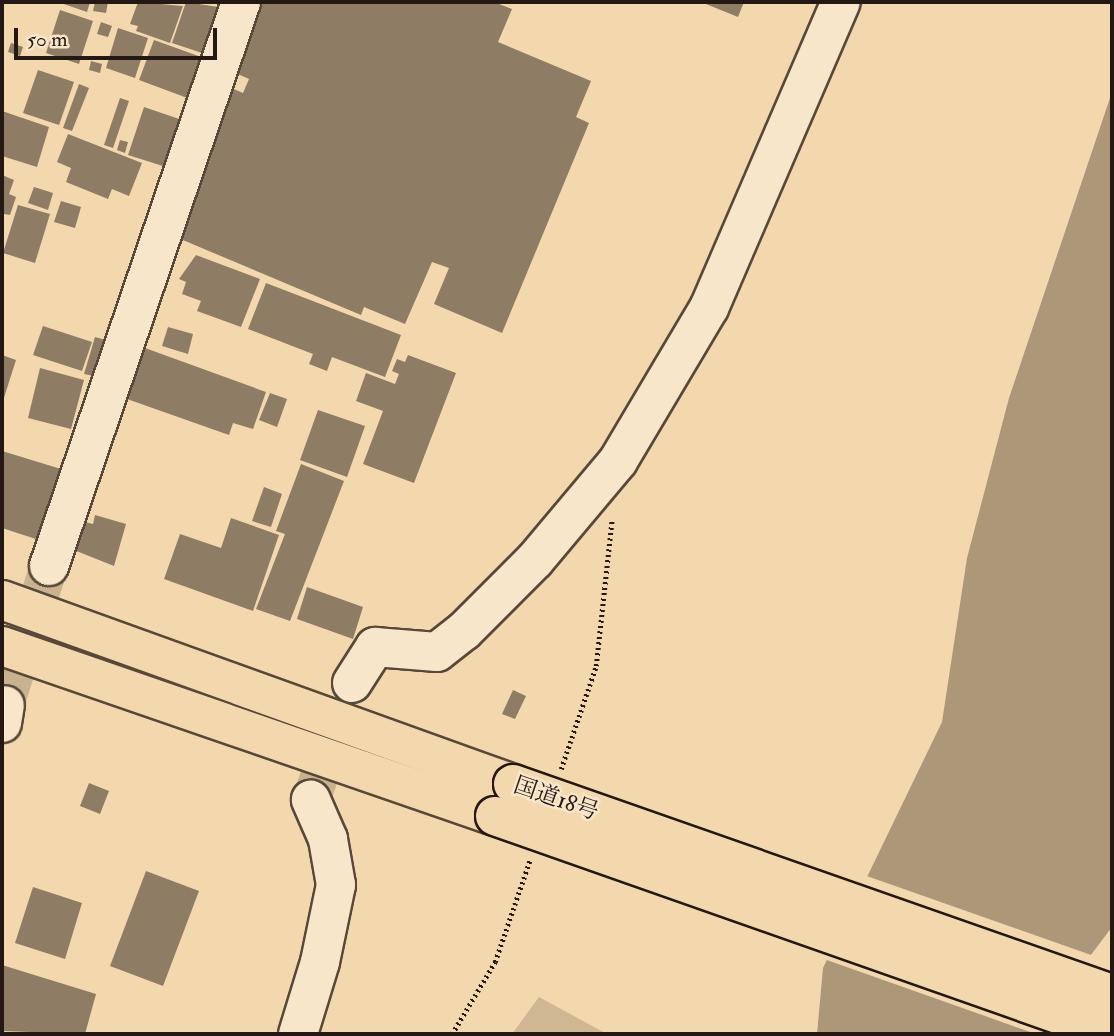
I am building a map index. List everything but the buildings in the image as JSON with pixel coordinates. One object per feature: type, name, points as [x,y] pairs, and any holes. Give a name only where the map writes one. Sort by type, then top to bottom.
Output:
[{"type":"highway","name":"国道18号","points":[[2,600],[513,784],[1112,994]]},
{"type":"highway","name":"国道18号","points":[[2,646],[1112,1033]]},
{"type":"street","points":[[50,566],[240,2]]},
{"type":"street","points":[[352,683],[375,647],[437,652],[464,631],[535,560],[618,461],[709,308],[841,2]]},
{"type":"street","points":[[298,1034],[320,962],[336,885],[328,839],[311,800]]},
{"type":"path","points":[[557,782],[596,666],[612,516]]},
{"type":"path","points":[[452,1034],[495,962],[535,846]]},
{"type":"shaded area","points":[[1112,92],[1112,927],[1031,1034],[817,1034],[823,968],[942,722],[967,558],[1009,398]]},
{"type":"shaded area","points":[[539,997],[607,1034],[512,1034]]},
{"type":"pier","points":[[864,875],[1094,956],[1036,1034],[824,959]]},
{"type":"tunnel","points":[[5,705],[49,566]]},
{"type":"tunnel","points":[[311,800],[350,689]]}]
